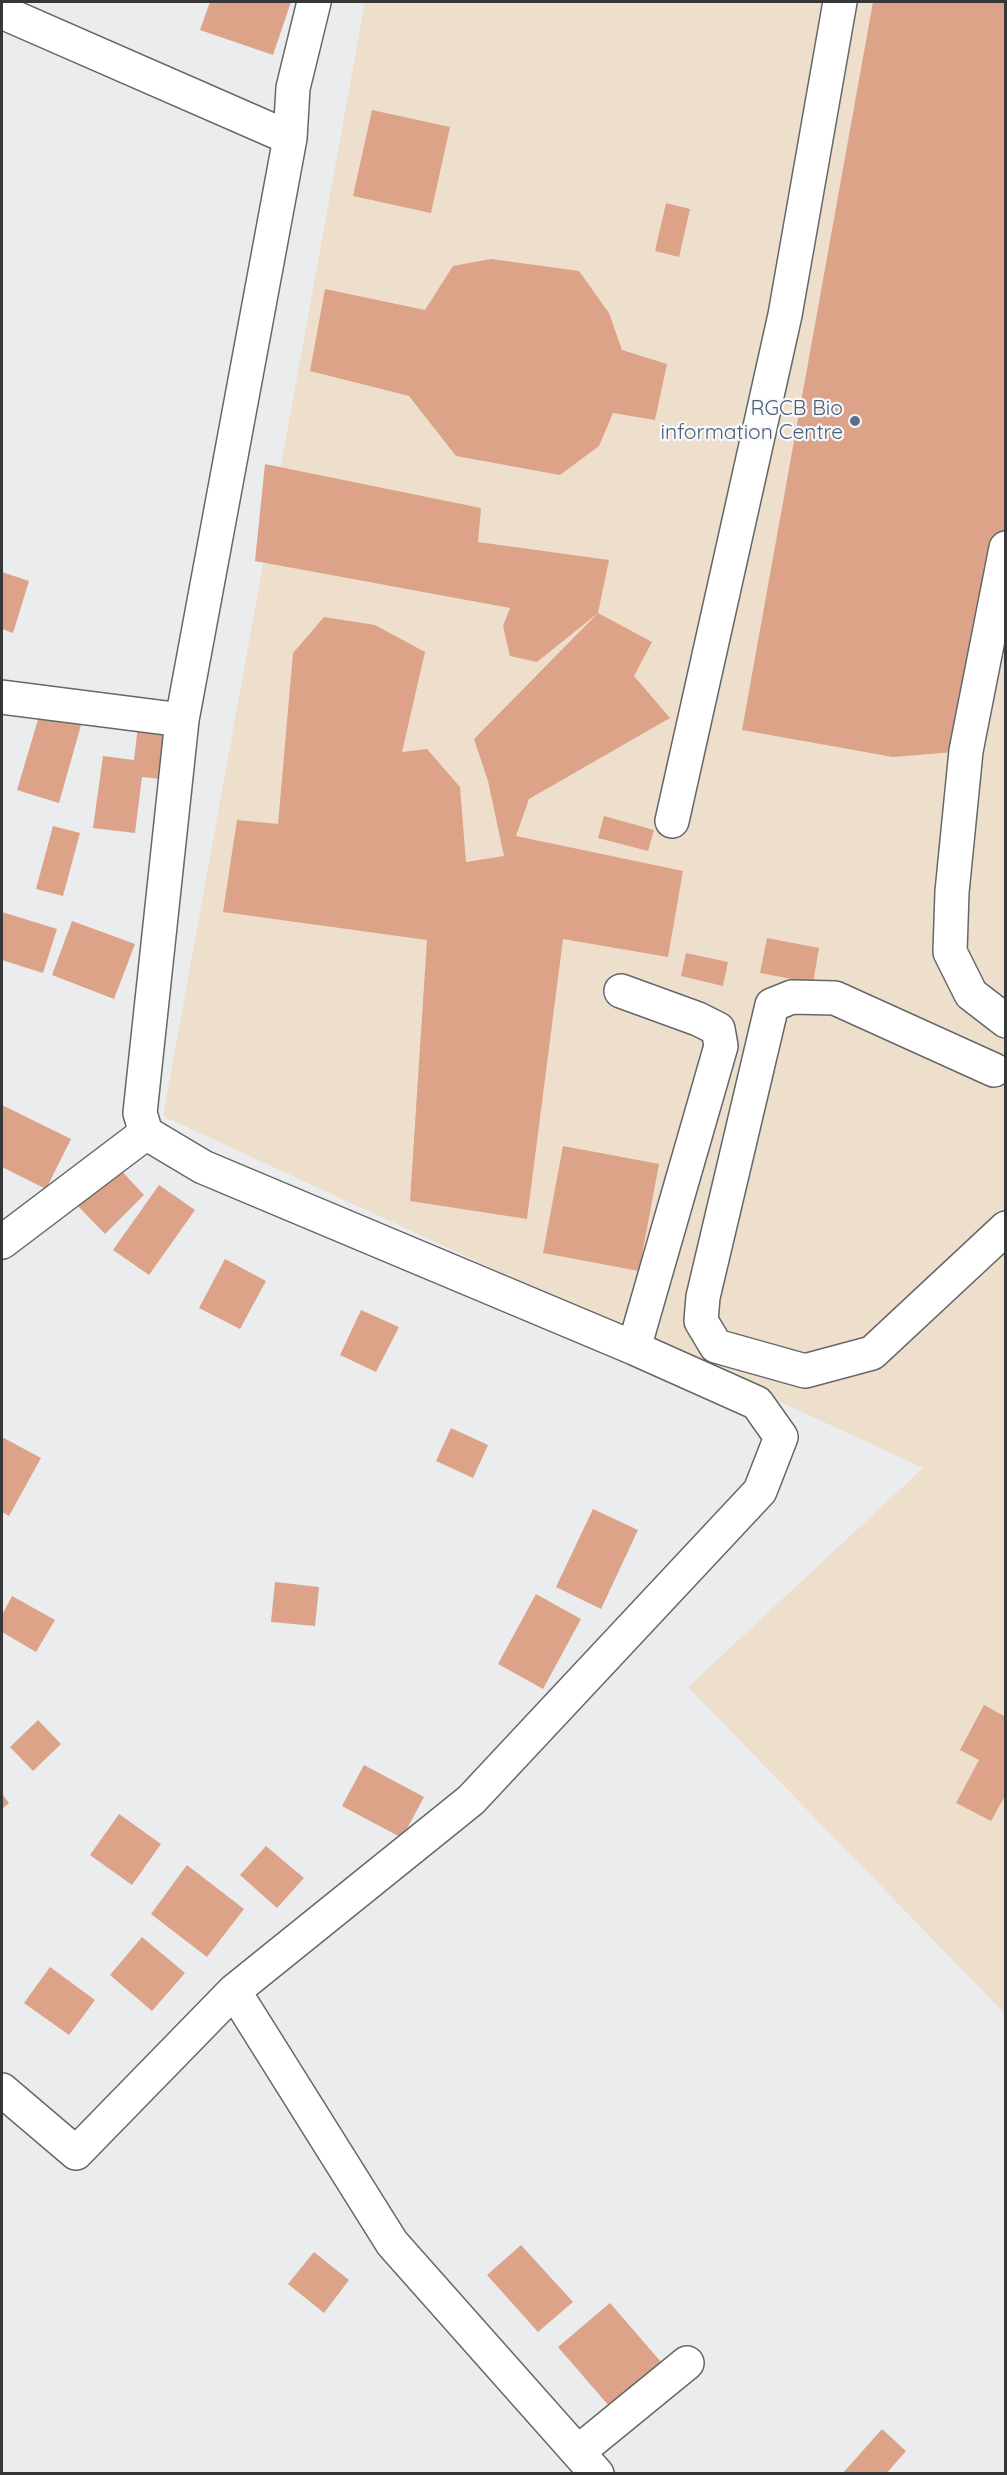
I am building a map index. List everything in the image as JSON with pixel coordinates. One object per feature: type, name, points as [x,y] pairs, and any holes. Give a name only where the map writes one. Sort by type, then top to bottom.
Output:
[{"type":"street","points":[[2,2090],[76,2153],[234,1991],[471,1800],[760,1491],[781,1437],[757,1403],[634,1348],[203,1167],[146,1132],[140,1113],[182,720],[290,138],[293,88],[314,2]]},
{"type":"street","points":[[672,821],[785,315],[840,2]]},
{"type":"street","points":[[2,12],[290,138]]},
{"type":"street","points":[[1005,548],[966,750],[952,892],[950,952],[971,994],[1005,1021]]},
{"type":"street","points":[[2,697],[182,720]]},
{"type":"street","points":[[621,991],[698,1019],[718,1029],[721,1046],[634,1348]]},
{"type":"street","points":[[994,1070],[835,999],[792,997],[772,1005],[703,1297],[701,1321],[716,1346],[805,1371],[872,1353],[1005,1228]]},
{"type":"street","points":[[2,1242],[146,1132]]},
{"type":"street","points":[[234,1991],[392,2243],[588,2463],[687,2363]]},
{"type":"shaded area","points":[[365,2],[1005,2],[1005,2014],[688,1687],[923,1468],[163,1116]]},
{"type":"building","points":[[210,2],[291,2],[273,55],[200,30]]},
{"type":"building","points":[[873,2],[1006,2],[1006,548],[966,751],[893,757],[742,730]]},
{"type":"building","points":[[372,110],[450,127],[431,213],[353,196]]},
{"type":"building","points":[[666,203],[690,209],[679,257],[655,251]]},
{"type":"building","points":[[491,259],[579,271],[609,313],[622,350],[667,364],[655,420],[613,413],[599,446],[560,475],[456,456],[409,396],[310,371],[325,289],[425,310],[453,266]]},
{"type":"building","points":[[265,464],[481,508],[478,542],[609,560],[598,613],[537,662],[510,656],[503,626],[510,608],[255,561]]},
{"type":"building","points":[[2,572],[29,581],[13,633],[2,629]]},
{"type":"building","points":[[598,613],[652,642],[634,676],[670,718],[529,799],[516,836],[683,871],[668,957],[563,939],[527,1219],[410,1201],[427,940],[223,912],[237,820],[278,824],[293,653],[324,617],[375,625],[425,652],[402,752],[427,749],[460,787],[466,862],[504,856],[488,781],[474,739]]},
{"type":"building","points":[[40,713],[81,725],[59,803],[17,790]]},
{"type":"building","points":[[138,726],[166,730],[160,779],[142,777],[135,833],[93,828],[103,756],[134,760]]},
{"type":"building","points":[[604,816],[654,830],[648,851],[598,838]]},
{"type":"building","points":[[53,826],[80,833],[63,896],[36,889]]},
{"type":"building","points":[[2,912],[57,929],[43,973],[2,960]]},
{"type":"building","points":[[72,921],[135,944],[114,999],[52,975]]},
{"type":"building","points":[[767,938],[819,948],[813,983],[760,973]]},
{"type":"building","points":[[686,953],[728,962],[723,986],[681,976]]},
{"type":"building","points":[[2,1105],[71,1139],[46,1189],[2,1167]]},
{"type":"building","points":[[563,1146],[659,1164],[639,1271],[543,1253]]},
{"type":"building","points":[[117,1166],[144,1195],[105,1234],[77,1205]]},
{"type":"building","points":[[159,1185],[195,1210],[149,1275],[113,1250]]},
{"type":"building","points":[[225,1259],[266,1281],[240,1329],[199,1308]]},
{"type":"building","points":[[361,1310],[399,1327],[376,1372],[340,1355]]},
{"type":"building","points":[[451,1428],[488,1445],[473,1478],[436,1461]]},
{"type":"building","points":[[2,1437],[41,1458],[9,1516],[2,1512]]},
{"type":"building","points":[[593,1509],[638,1530],[601,1609],[556,1587]]},
{"type":"building","points":[[275,1582],[319,1587],[315,1626],[271,1622]]},
{"type":"building","points":[[536,1594],[581,1619],[543,1689],[498,1664]]},
{"type":"building","points":[[12,1596],[55,1620],[36,1652],[2,1632],[2,1615]]},
{"type":"building","points":[[984,1705],[1006,1717],[1006,1794],[991,1821],[956,1803],[979,1760],[960,1750]]},
{"type":"building","points":[[38,1720],[61,1744],[33,1771],[10,1747]]},
{"type":"building","points":[[364,1765],[424,1797],[402,1838],[342,1806]]},
{"type":"building","points":[[2,1794],[9,1803],[2,1809]]},
{"type":"building","points":[[119,1814],[161,1844],[132,1885],[90,1855]]},
{"type":"building","points":[[266,1846],[304,1878],[277,1908],[240,1875]]},
{"type":"building","points":[[187,1865],[244,1909],[207,1957],[151,1914]]},
{"type":"building","points":[[142,1937],[185,1973],[152,2011],[110,1975]]},
{"type":"building","points":[[50,1967],[95,2000],[69,2035],[24,2003]]},
{"type":"building","points":[[521,2245],[573,2302],[538,2332],[487,2275]]},
{"type":"building","points":[[314,2252],[349,2280],[324,2313],[288,2284]]},
{"type":"building","points":[[610,2303],[661,2362],[609,2406],[558,2347]]},
{"type":"building","points":[[882,2429],[906,2451],[886,2474],[842,2474]]},
{"type":"place","name":"RGCB Bio information Centre","points":[[855,421]]}]
